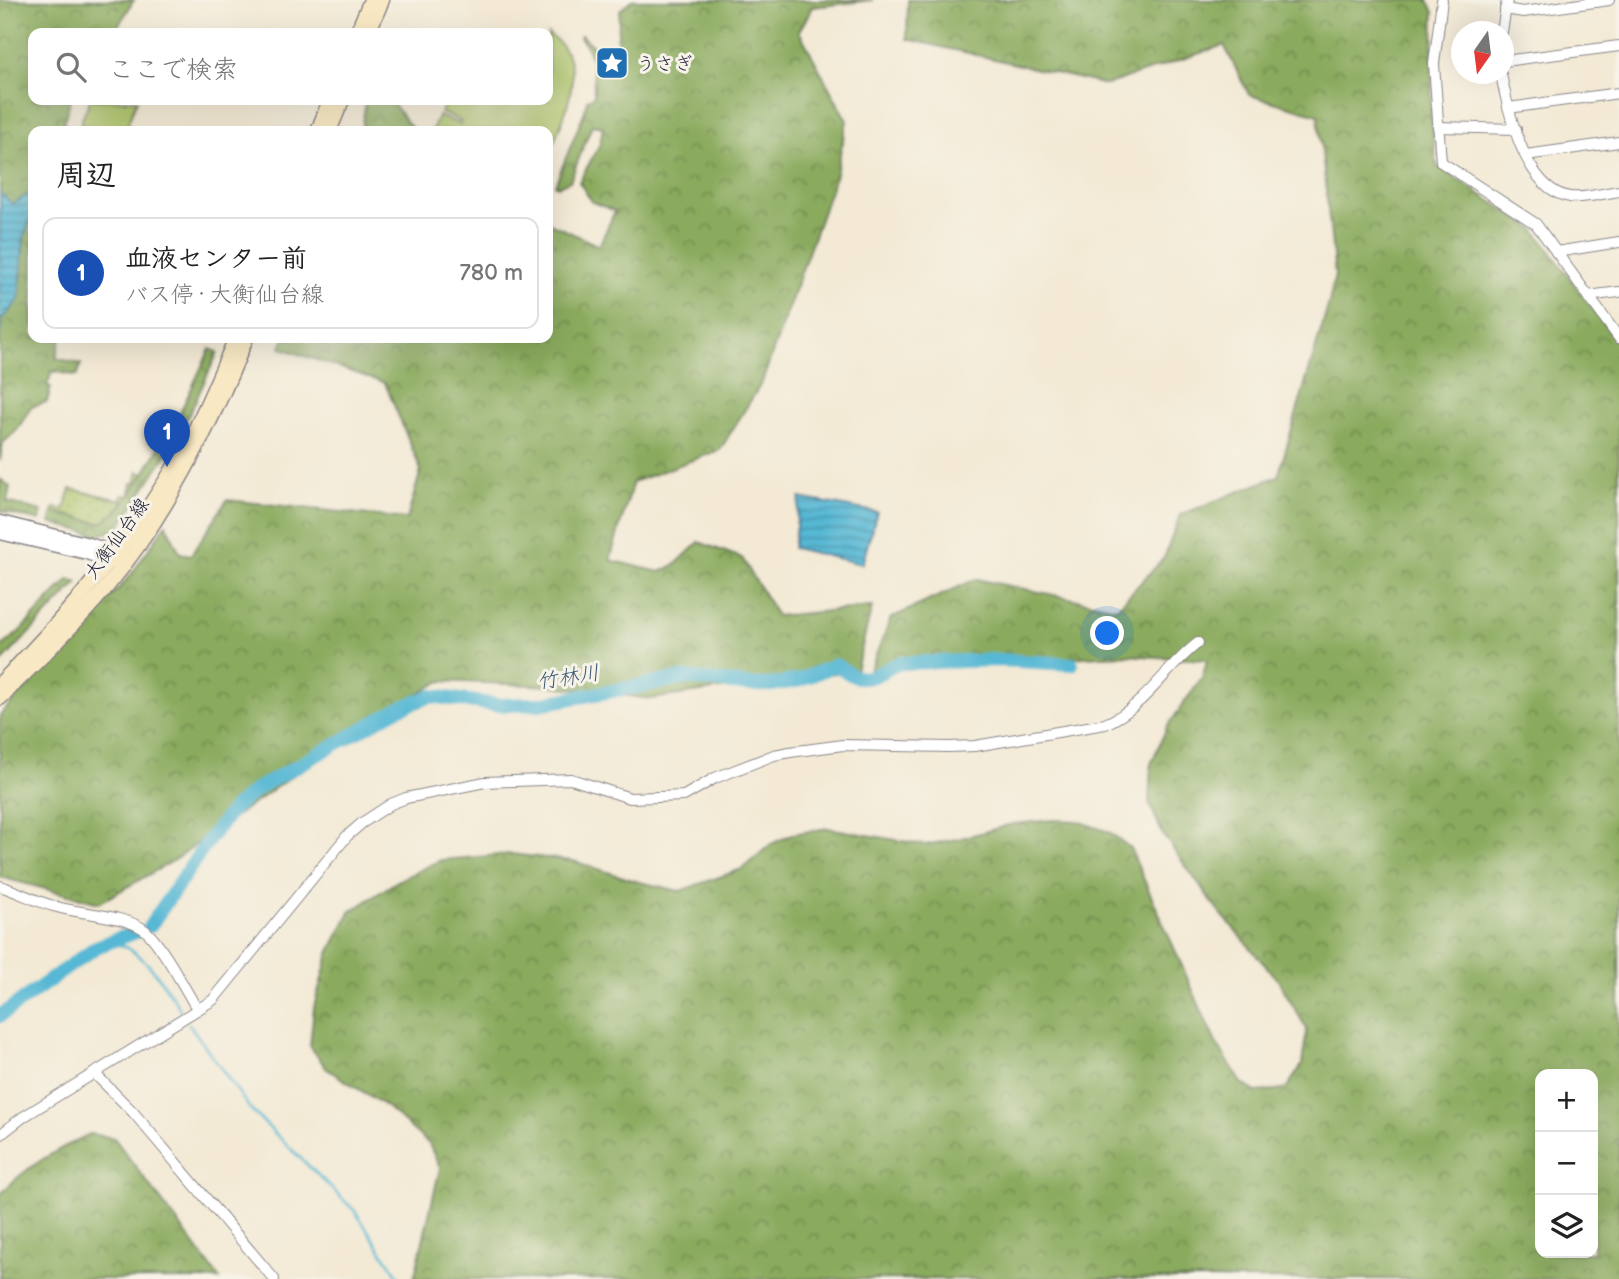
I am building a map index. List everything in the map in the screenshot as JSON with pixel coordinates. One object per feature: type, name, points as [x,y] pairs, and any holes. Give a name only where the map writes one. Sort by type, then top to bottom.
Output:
[{"type":"main road","points":[[359,28],[371,0]]},
{"type":"main road","points":[[370,28],[382,0]]},
{"type":"main road","points":[[320,126],[329,105]]},
{"type":"main road","points":[[331,126],[340,105]]},
{"type":"main road","name":"大衡仙台線","points":[[0,684],[120,559],[191,438],[234,343]]},
{"type":"main road","name":"大衡仙台線","points":[[0,698],[71,626],[195,455],[244,343]]},
{"type":"street","points":[[1442,0],[1434,64],[1441,162],[1536,225],[1619,338]]},
{"type":"street","points":[[1506,4],[1523,12],[1609,0]]},
{"type":"street","points":[[1514,60],[1619,46]]},
{"type":"street","points":[[1503,84],[1508,108],[1531,168],[1547,188],[1570,197],[1619,191]]},
{"type":"street","points":[[1508,108],[1619,93]]},
{"type":"street","points":[[1438,127],[1516,130]]},
{"type":"street","points":[[1526,155],[1619,142]]},
{"type":"street","points":[[1556,251],[1619,242]]},
{"type":"street","points":[[1588,296],[1619,292]]},
{"type":"street","points":[[0,522],[120,559]]},
{"type":"street","points":[[0,533],[120,559]]},
{"type":"street","points":[[0,1135],[23,1117],[213,1000],[347,836],[362,822],[391,804],[406,798],[485,782],[571,779],[630,798],[684,796],[715,778],[774,755],[790,752],[844,745],[975,746],[1105,724],[1119,718],[1138,702],[1198,643]]},
{"type":"street","points":[[0,886],[54,906],[126,922],[141,928],[164,956],[197,1009]]},
{"type":"street","points":[[94,1073],[133,1112],[274,1279]]},
{"type":"green space","points":[[0,0],[134,0],[117,28],[28,28],[28,105],[69,105],[63,126],[28,126],[28,343],[60,343],[56,358],[81,364],[77,376],[52,371],[47,386],[51,387],[47,402],[31,407],[17,430],[3,443],[0,461]]},
{"type":"green space","points":[[632,0],[873,0],[813,7],[799,31],[847,121],[835,177],[762,382],[720,450],[633,482],[610,560],[660,572],[676,564],[699,542],[742,558],[777,616],[872,607],[856,670],[651,699],[553,686],[441,681],[356,730],[173,861],[99,903],[0,877],[0,715],[130,576],[166,524],[180,553],[191,555],[227,500],[407,519],[421,470],[385,383],[281,348],[283,343],[553,343],[553,224],[599,246],[615,211],[592,202],[579,182],[600,144],[603,127],[592,125],[570,181],[555,185],[587,100],[594,96],[591,57],[580,37],[581,35],[601,54],[606,66],[615,68],[620,10]]},
{"type":"green space","points":[[908,0],[1428,0],[1434,12],[1431,116],[1437,166],[1534,229],[1619,345],[1619,1279],[414,1279],[440,1168],[429,1144],[387,1107],[327,1069],[310,1046],[314,1007],[329,953],[350,912],[399,880],[441,860],[511,854],[573,861],[639,882],[680,891],[742,869],[771,844],[793,834],[828,828],[925,845],[1013,824],[1053,820],[1078,821],[1109,832],[1130,848],[1215,1041],[1242,1083],[1256,1092],[1286,1089],[1302,1065],[1307,1029],[1278,980],[1217,909],[1163,835],[1149,802],[1151,764],[1167,727],[1203,676],[1207,660],[1124,655],[979,662],[869,672],[891,618],[976,579],[1117,608],[1164,558],[1180,515],[1278,476],[1335,275],[1318,115],[1249,95],[1224,45],[1106,85],[907,39]]},
{"type":"green space","points":[[553,38],[562,46],[569,60],[571,92],[553,144],[553,126],[434,126],[438,116],[460,124],[461,121],[441,113],[444,105],[553,105]]},
{"type":"green space","points":[[88,105],[135,105],[127,126],[80,124]]},
{"type":"green space","points":[[365,105],[394,105],[410,126],[362,126]]},
{"type":"green space","points":[[210,349],[218,352],[186,421],[178,417]]},
{"type":"green space","points":[[171,427],[181,432],[117,530],[98,535],[50,523],[53,512],[100,523],[110,517],[140,480]]},
{"type":"green space","points":[[138,471],[143,474],[129,496],[132,483],[135,483]]},
{"type":"green space","points":[[0,479],[10,487],[7,502],[42,511],[40,521],[0,511]]},
{"type":"green space","points":[[71,489],[121,500],[122,495],[129,496],[114,514],[100,523],[53,512],[54,508],[64,510]]},
{"type":"green space","points":[[69,579],[78,582],[0,664],[0,648],[19,632]]},
{"type":"green space","points":[[90,1134],[114,1138],[220,1279],[0,1279],[0,1195],[19,1176],[42,1160]]},
{"type":"water","points":[[0,193],[13,204],[28,194],[28,225],[24,237],[19,300],[1,320],[0,335]]},
{"type":"water","points":[[800,498],[877,512],[862,564],[793,548]]},
{"type":"waterway","name":"竹林川","points":[[150,926],[210,838],[234,808],[258,788],[398,709],[431,696],[498,705],[539,704],[684,678],[771,685],[800,680],[835,665],[861,678],[873,676],[901,663],[999,660],[1072,664]]},
{"type":"waterway","name":"竹林川","points":[[0,1016],[96,947],[136,932]]},
{"type":"waterway","points":[[109,942],[121,945],[142,959],[180,1009]]},
{"type":"waterway","points":[[189,1024],[251,1110],[355,1211],[400,1279]]},
{"type":"place","name":"うさぎ","points":[[612,63]]},
{"type":"place","name":"血液センター前","points":[[167,467]]}]
